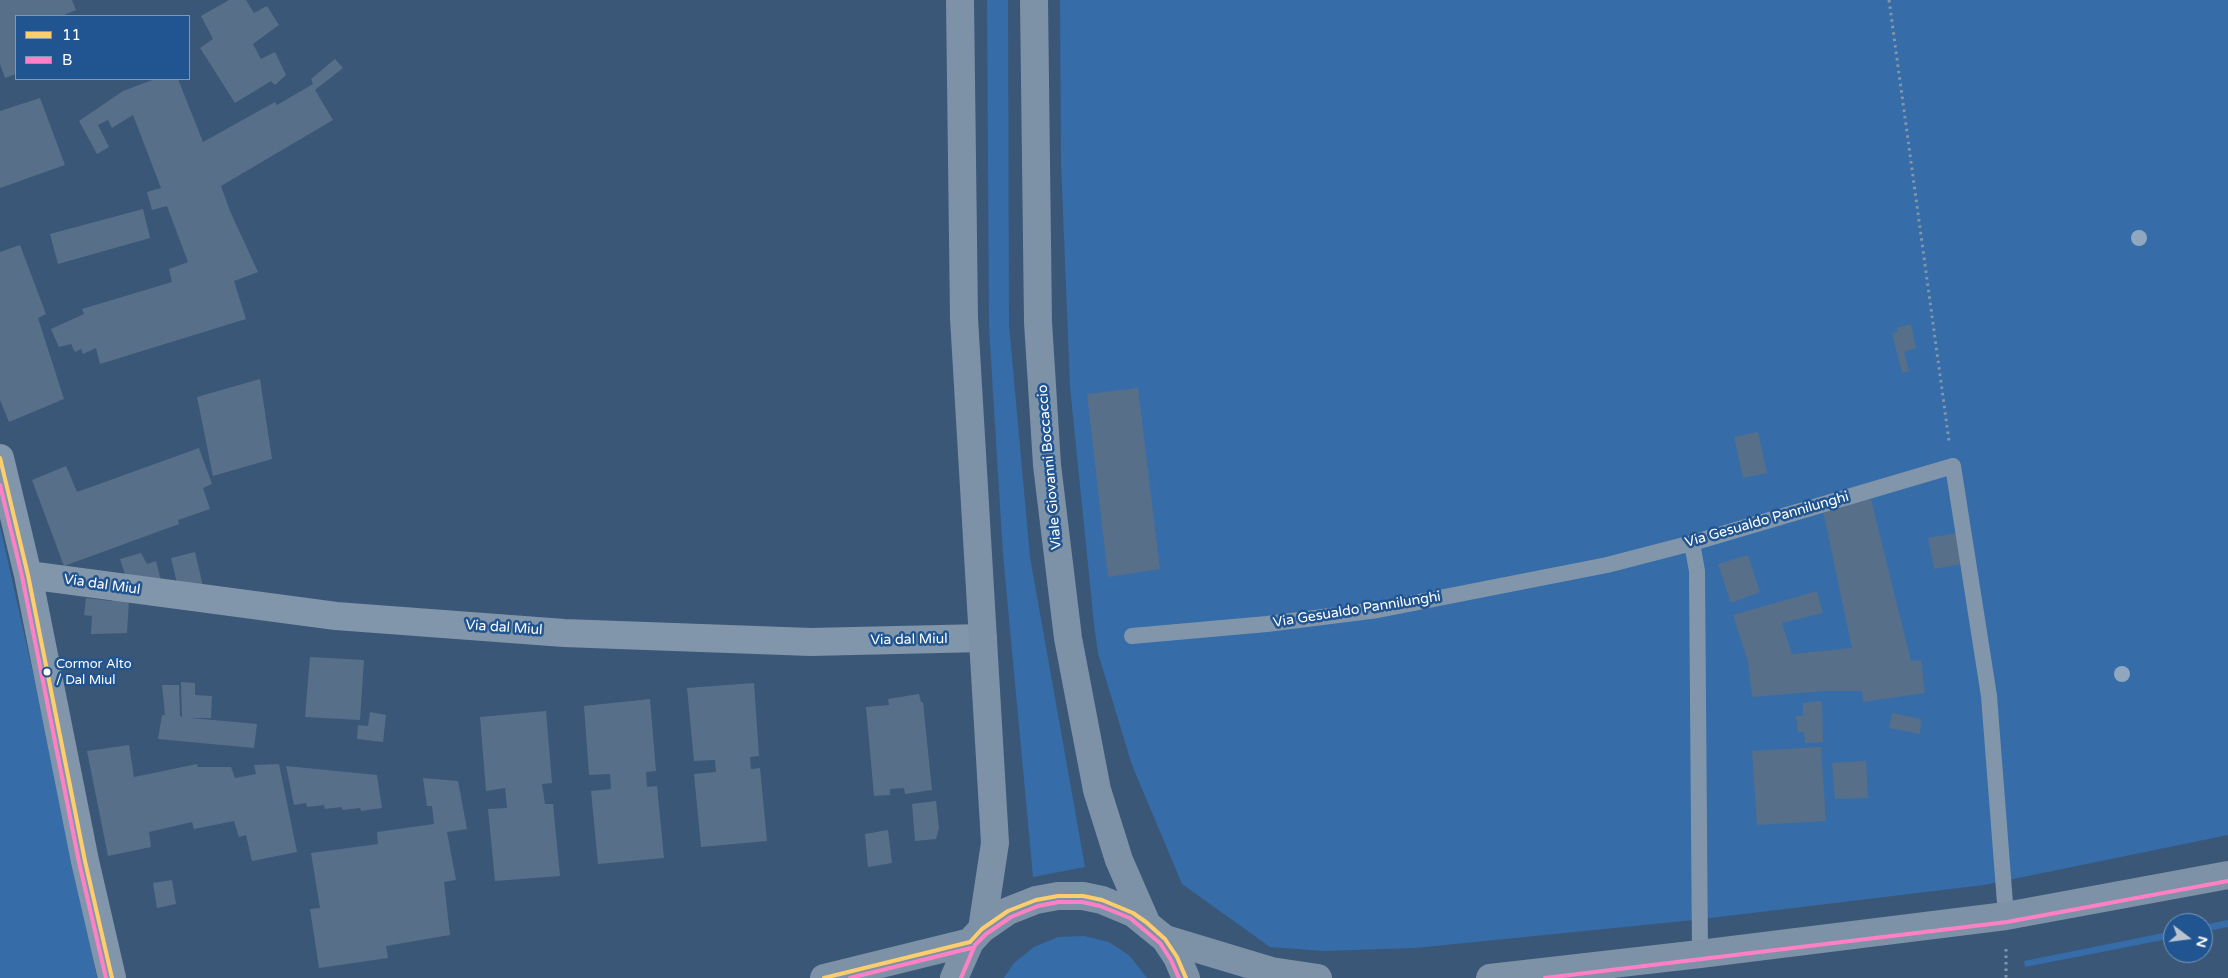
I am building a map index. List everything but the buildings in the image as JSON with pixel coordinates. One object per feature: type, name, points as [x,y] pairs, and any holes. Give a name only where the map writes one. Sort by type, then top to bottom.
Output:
[{"type":"main road","points":[[954,978],[976,936],[995,843],[964,318],[960,0]]},
{"type":"main road","name":"Viale Giovanni Boccaccio","points":[[1034,0],[1038,322],[1047,466],[1068,638],[1097,790],[1119,860],[1155,931],[1177,957],[1186,978]]},
{"type":"main road","points":[[1490,978],[2006,916],[2228,874]]},
{"type":"main road","points":[[824,978],[976,936],[1008,911],[1036,900],[1058,896],[1084,896],[1102,900],[1133,913],[1155,931],[1271,971],[1318,978]]},
{"type":"street","points":[[0,458],[28,575],[85,861],[112,978]]},
{"type":"street","name":"Via dal Miul","points":[[28,575],[336,616],[564,633],[811,642],[983,638]]},
{"type":"lane","name":"Via Gesualdo Pannilunghi","points":[[1132,636],[1267,624],[1378,610],[1608,565],[1692,543],[1953,466]]},
{"type":"lane","points":[[1953,466],[1989,696],[2006,916]]},
{"type":"lane","points":[[1692,543],[1697,571],[1700,954]]},
{"type":"path","points":[[1889,0],[1953,466]]},
{"type":"shaded area","points":[[987,0],[1008,0],[1009,325],[1030,557],[1085,867],[1033,877],[1003,554],[989,328]]},
{"type":"shaded area","points":[[1060,0],[2228,0],[2228,835],[1984,885],[1694,920],[1415,948],[1324,951],[1270,947],[1182,884],[1132,765],[1098,653],[1070,387],[1061,162]]},
{"type":"shaded area","points":[[0,526],[72,848],[97,978],[0,978]]},
{"type":"shaded area","points":[[2228,920],[2228,927],[2213,930],[2213,923]]},
{"type":"shaded area","points":[[2163,933],[2163,940],[2025,967],[2024,961]]},
{"type":"shaded area","points":[[1084,936],[1109,942],[1130,956],[1147,978],[1004,978],[1014,963],[1034,947],[1058,937]]},
{"type":"transit line","name":"11","points":[[0,458],[28,575],[85,861],[112,978]]},
{"type":"transit line","name":"B","points":[[0,485],[22,576],[79,862],[106,978]]},
{"type":"transit line","name":"B","points":[[1545,978],[2007,922],[2228,881]]},
{"type":"transit line","name":"11","points":[[970,942],[982,929],[1008,911],[1036,900],[1058,896],[1083,896],[1102,900],[1133,913],[1146,922],[1165,939],[1177,957],[1186,978]]},
{"type":"transit line","name":"B","points":[[961,978],[975,945],[986,934],[1011,917],[1038,906],[1059,902],[1082,902],[1100,906],[1130,918],[1160,943],[1171,960],[1179,978]]},
{"type":"transit line","name":"11","points":[[824,978],[970,942]]},
{"type":"transit line","name":"B","points":[[850,978],[971,948]]},
{"type":"place","name":"Cormor Alto / Dal Miul","points":[[47,672]]}]
